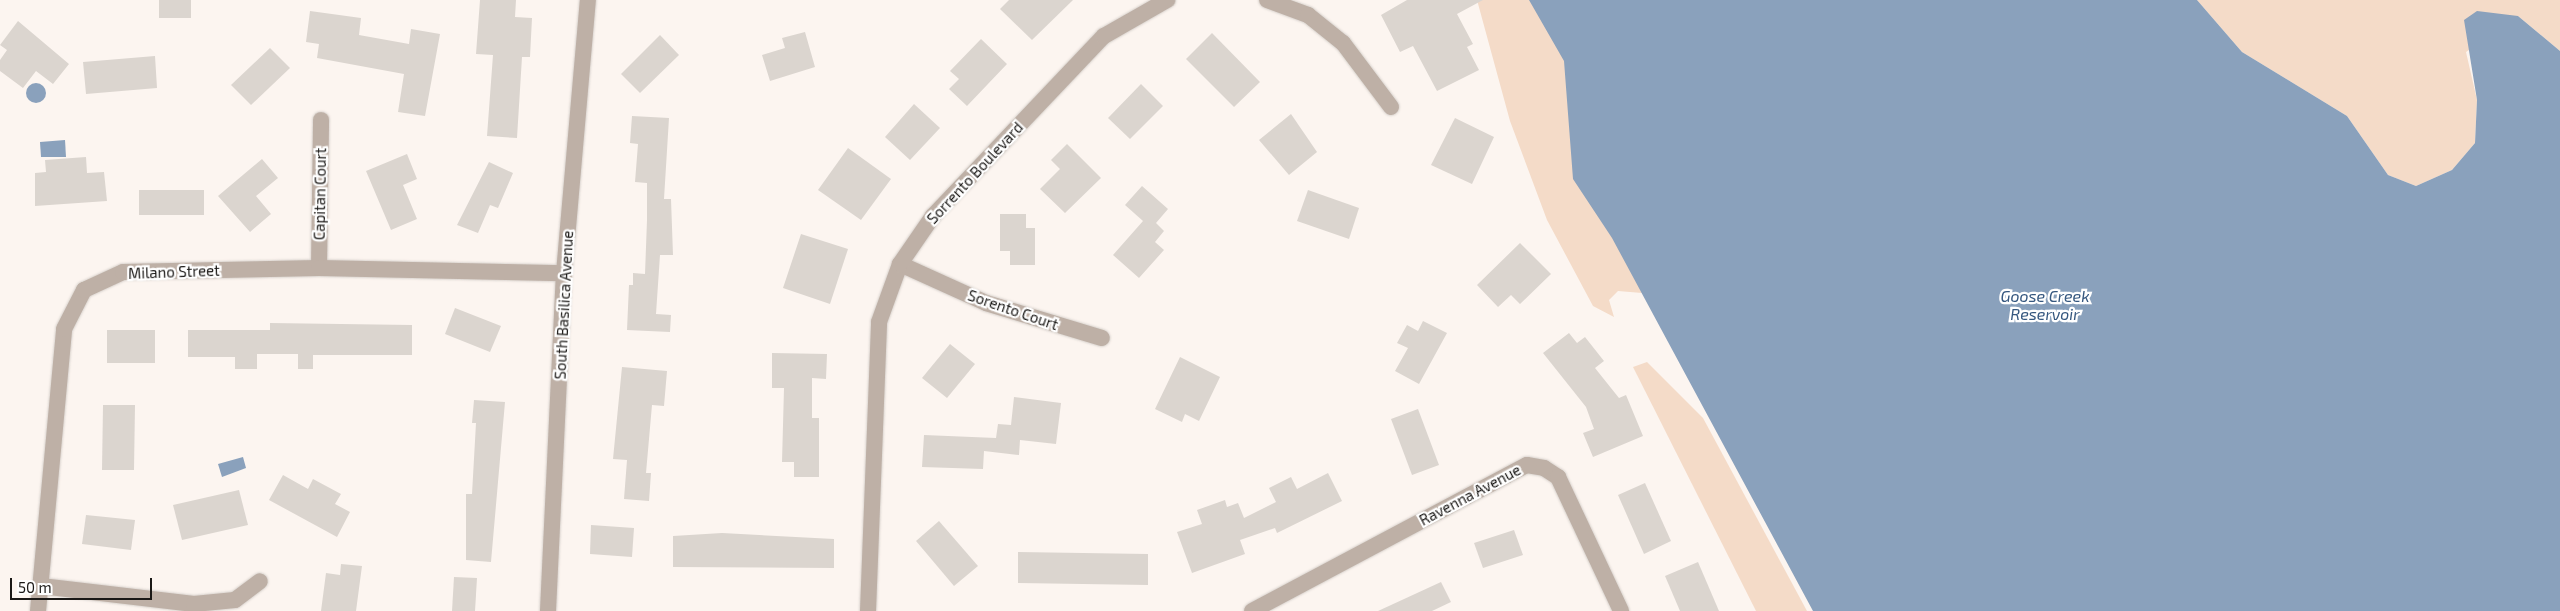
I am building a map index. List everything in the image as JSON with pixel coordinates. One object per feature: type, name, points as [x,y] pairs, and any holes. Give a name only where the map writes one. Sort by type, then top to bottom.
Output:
[{"type":"street","name":"South Basilica Avenue","points":[[548,611],[564,272],[588,0]]},
{"type":"street","name":"Sorrento Boulevard","points":[[868,611],[879,322],[900,264],[932,216],[1104,36],[1166,0]]},
{"type":"street","points":[[1266,0],[1308,15],[1343,43],[1391,107]]},
{"type":"street","name":"Capitan Court","points":[[319,268],[322,120]]},
{"type":"street","name":"Sorento Court","points":[[900,264],[986,304],[1102,338]]},
{"type":"street","name":"Milano Street","points":[[38,611],[64,329],[84,290],[123,272],[319,268],[564,272]]},
{"type":"street","name":"Ravenna Avenue","points":[[1252,611],[1527,465],[1544,468],[1558,477],[1621,611]]},
{"type":"street","points":[[41,586],[194,604],[235,600],[260,581]]},
{"type":"shaded area","points":[[1477,0],[1647,0],[1642,293],[1618,291],[1609,300],[1614,317],[1593,306],[1547,220],[1510,121]]},
{"type":"shaded area","points":[[2197,0],[2560,0],[2560,51],[2518,16],[2466,52],[2477,100],[2475,143],[2452,170],[2416,186],[2388,175],[2347,116],[2242,52]]},
{"type":"shaded area","points":[[1647,362],[1703,418],[1807,611],[1756,611],[1633,367]]},
{"type":"water","name":"Goose Creek Reservoir","points":[[1529,0],[2197,0],[2242,52],[2347,116],[2388,175],[2416,186],[2452,170],[2475,143],[2477,100],[2464,20],[2477,11],[2518,16],[2560,51],[2560,611],[1813,611],[1612,238],[1573,179],[1564,61]]},
{"type":"water","points":[[32,83],[40,83],[46,89],[46,97],[40,103],[32,103],[26,97],[26,89]]},
{"type":"water","points":[[65,140],[66,157],[41,157],[40,142]]},
{"type":"water","points":[[243,457],[246,468],[222,477],[218,464]]},
{"type":"building","points":[[159,0],[191,0],[191,18],[159,18]]},
{"type":"building","points":[[480,0],[516,0],[515,17],[532,18],[530,57],[522,57],[517,138],[487,136],[493,55],[476,54]]},
{"type":"building","points":[[1009,0],[1073,0],[1032,40],[1000,9]]},
{"type":"building","points":[[1407,0],[1483,0],[1457,14],[1473,44],[1467,47],[1479,70],[1437,91],[1413,46],[1400,52],[1381,15]]},
{"type":"building","points":[[310,11],[361,18],[359,35],[409,44],[411,29],[440,34],[425,116],[398,112],[404,74],[317,58],[319,44],[306,42]]},
{"type":"building","points":[[18,21],[69,64],[53,84],[36,71],[23,88],[0,71],[0,60],[7,50],[0,45]]},
{"type":"building","points":[[805,32],[815,67],[770,81],[762,55],[785,48],[782,38]]},
{"type":"building","points":[[1212,33],[1260,82],[1234,107],[1186,59]]},
{"type":"building","points":[[660,35],[679,55],[640,93],[621,74]]},
{"type":"building","points":[[981,39],[1007,64],[967,106],[949,89],[959,79],[950,71]]},
{"type":"building","points":[[270,48],[290,68],[251,105],[231,85]]},
{"type":"building","points":[[155,56],[157,88],[86,94],[83,62]]},
{"type":"building","points":[[1141,84],[1163,106],[1130,139],[1108,118]]},
{"type":"building","points":[[914,104],[940,128],[910,160],[885,137]]},
{"type":"building","points":[[1291,114],[1317,152],[1289,175],[1259,140]]},
{"type":"building","points":[[632,116],[669,118],[664,199],[671,199],[673,255],[660,255],[656,314],[671,315],[670,332],[627,330],[629,285],[633,285],[633,273],[645,274],[647,220],[647,183],[635,182],[638,144],[630,143]]},
{"type":"building","points":[[1455,118],[1494,137],[1472,184],[1431,165]]},
{"type":"building","points":[[1067,144],[1101,178],[1065,213],[1040,189],[1060,169],[1051,160]]},
{"type":"building","points":[[848,148],[891,179],[861,220],[818,190]]},
{"type":"building","points":[[407,154],[417,179],[403,185],[417,219],[391,230],[366,171]]},
{"type":"building","points":[[86,157],[87,173],[104,172],[107,201],[35,206],[35,173],[46,172],[45,160]]},
{"type":"building","points":[[262,159],[278,178],[256,196],[271,214],[250,232],[218,196]]},
{"type":"building","points":[[489,162],[513,173],[498,208],[490,205],[478,233],[457,225]]},
{"type":"building","points":[[1142,186],[1168,209],[1156,223],[1164,231],[1155,242],[1164,250],[1139,278],[1113,255],[1143,221],[1125,205]]},
{"type":"building","points":[[139,190],[204,190],[204,215],[139,215]]},
{"type":"building","points":[[1308,190],[1359,208],[1349,239],[1297,221]]},
{"type":"building","points":[[1000,214],[1026,214],[1026,228],[1035,228],[1035,265],[1010,265],[1010,251],[1000,251]]},
{"type":"building","points":[[801,234],[848,249],[830,304],[783,288]]},
{"type":"building","points":[[1520,243],[1551,274],[1520,304],[1511,295],[1498,307],[1477,285]]},
{"type":"building","points":[[455,308],[501,326],[490,352],[445,334]]},
{"type":"building","points":[[1423,321],[1447,333],[1419,384],[1395,371],[1408,348],[1397,343],[1407,325],[1418,331]]},
{"type":"building","points":[[270,323],[412,325],[412,355],[313,355],[313,369],[298,369],[298,354],[257,354],[257,369],[235,369],[235,357],[188,357],[188,330],[270,330]]},
{"type":"building","points":[[107,330],[155,330],[155,363],[107,363]]},
{"type":"building","points":[[1569,333],[1577,343],[1585,337],[1604,361],[1595,368],[1619,398],[1626,395],[1643,436],[1593,457],[1583,433],[1594,429],[1586,407],[1543,353]]},
{"type":"building","points":[[950,344],[975,364],[947,398],[922,378]]},
{"type":"building","points":[[772,353],[827,354],[826,379],[812,378],[812,418],[819,418],[819,477],[794,477],[794,462],[782,462],[784,388],[772,388]]},
{"type":"building","points":[[1180,357],[1220,377],[1199,421],[1185,414],[1182,422],[1155,409]]},
{"type":"building","points":[[622,367],[667,371],[664,406],[652,405],[646,473],[651,473],[649,501],[624,499],[627,460],[613,459]]},
{"type":"building","points":[[1014,397],[1061,403],[1056,444],[1020,440],[1019,455],[984,451],[983,469],[922,467],[924,435],[996,438],[998,424],[1011,425]]},
{"type":"building","points":[[474,400],[505,402],[491,562],[466,560],[466,494],[472,494],[476,423],[472,423]]},
{"type":"building","points":[[103,405],[135,405],[134,470],[102,470]]},
{"type":"building","points":[[1418,409],[1439,465],[1412,475],[1391,419]]},
{"type":"building","points":[[1328,473],[1342,501],[1277,533],[1275,528],[1240,540],[1245,554],[1192,573],[1177,532],[1202,524],[1197,510],[1225,500],[1227,507],[1238,503],[1244,518],[1276,502],[1269,488],[1291,477],[1297,489]]},
{"type":"building","points":[[283,475],[308,489],[313,479],[341,494],[335,504],[350,512],[337,537],[269,500]]},
{"type":"building","points":[[1645,483],[1671,541],[1644,554],[1618,495]]},
{"type":"building","points":[[239,490],[248,525],[182,540],[173,505]]},
{"type":"building","points":[[86,515],[135,520],[131,550],[82,544]]},
{"type":"building","points":[[939,521],[978,566],[954,586],[916,541]]},
{"type":"building","points":[[591,525],[634,528],[632,557],[590,554]]},
{"type":"building","points":[[1514,530],[1523,555],[1483,568],[1474,543]]},
{"type":"building","points":[[722,533],[834,539],[834,568],[673,567],[673,536]]},
{"type":"building","points":[[1018,552],[1148,554],[1148,585],[1018,583]]},
{"type":"building","points":[[1698,562],[1719,611],[1680,611],[1665,576]]},
{"type":"building","points":[[341,564],[362,566],[356,611],[321,611],[326,573],[340,575]]},
{"type":"building","points":[[454,577],[477,578],[475,611],[452,611]]},
{"type":"building","points":[[1441,582],[1451,602],[1432,611],[1378,611]]}]
